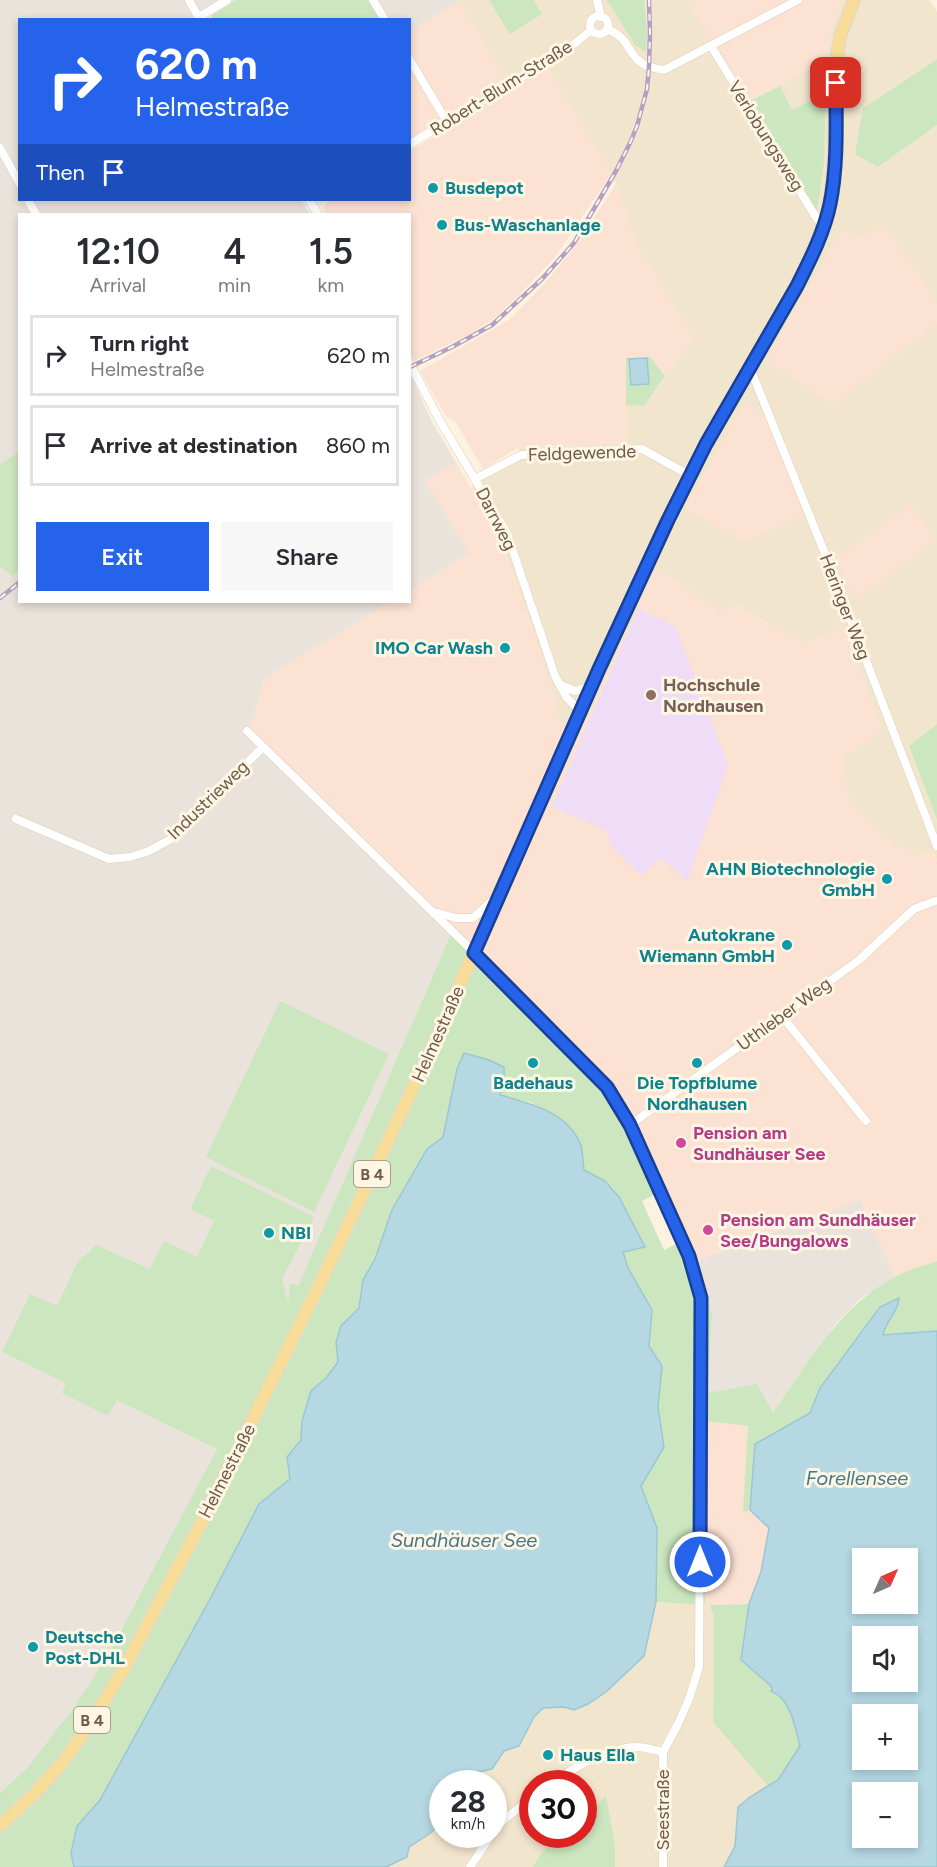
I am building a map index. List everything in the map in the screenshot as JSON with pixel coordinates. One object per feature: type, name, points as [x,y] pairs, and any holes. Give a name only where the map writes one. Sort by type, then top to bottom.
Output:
[{"type":"main road","name":"Helmestraße","points":[[0,1826],[63,1762],[90,1724],[135,1647],[197,1531],[315,1294],[429,1054],[592,685],[689,476],[812,256],[830,204],[835,69],[840,36],[851,1]]},
{"type":"street","points":[[189,0],[199,18],[227,0]]},
{"type":"street","points":[[373,0],[384,18]]},
{"type":"street","points":[[597,0],[601,17],[606,20],[607,29]]},
{"type":"street","points":[[607,29],[620,35],[638,60],[649,67],[664,70],[798,0]]},
{"type":"street","points":[[601,17],[592,19],[591,30],[600,34],[607,29]]},
{"type":"street","name":"Robert-Blum-Straße","points":[[411,143],[573,46],[591,30]]},
{"type":"street","name":"Verlobungsweg","points":[[711,46],[817,219],[824,224]]},
{"type":"street","points":[[411,62],[447,122]]},
{"type":"street","points":[[0,148],[18,181]]},
{"type":"street","name":"Darrweg","points":[[411,366],[440,421],[507,534],[551,667],[567,698],[581,712]]},
{"type":"street","name":"Heringer Weg","points":[[750,368],[831,570],[937,846]]},
{"type":"street","name":"Feldgewende","points":[[475,479],[521,454],[642,449],[689,476]]},
{"type":"street","points":[[559,684],[575,691],[592,685]]},
{"type":"street","name":"Industrieweg","points":[[247,731],[474,953]]},
{"type":"street","name":"Industrieweg","points":[[16,819],[109,859],[130,857],[149,851],[171,839],[263,747]]},
{"type":"street","points":[[431,911],[456,918],[473,918],[500,893]]},
{"type":"street","name":"Uthleber Weg","points":[[630,1125],[859,960],[914,909],[936,901]]},
{"type":"street","points":[[474,953],[607,1087],[630,1125]]},
{"type":"street","points":[[782,1016],[866,1121]]},
{"type":"street","name":"Seestraße","points":[[630,1125],[689,1256],[701,1298],[699,1667],[689,1699],[663,1752],[663,1867]]},
{"type":"street","name":"Seestraße","points":[[571,1770],[628,1747],[663,1752]]},
{"type":"street","points":[[507,1817],[519,1808]]},
{"type":"street","points":[[470,1867],[483,1848]]},
{"type":"shaded area","points":[[0,0],[236,0],[205,18],[18,18],[18,201],[302,201],[309,213],[18,213],[18,603],[388,603],[265,678],[250,727],[454,927],[298,1287],[290,1283],[288,1306],[210,1464],[109,1653],[74,1707],[27,1768],[0,1793]]},
{"type":"shaded area","points":[[368,0],[459,1],[411,30],[411,18],[379,18]]},
{"type":"shaded area","points":[[458,0],[929,0],[937,12],[937,59],[863,108],[878,167],[937,125],[937,724],[909,746],[937,820],[937,860],[933,851],[918,856],[881,837],[847,795],[842,759],[803,644],[736,605],[719,612],[657,568],[581,732],[560,721],[535,637],[504,549],[471,487],[520,457],[518,448],[627,443],[626,405],[644,406],[693,338],[633,239],[611,174],[543,60],[506,81]]},
{"type":"shaded area","points":[[699,0],[786,0],[711,40],[691,4]]},
{"type":"shaded area","points":[[805,0],[840,0],[841,5],[831,34],[826,61],[750,101],[719,49]]},
{"type":"shaded area","points":[[459,1],[506,81],[543,59],[611,174],[555,257],[518,296],[492,320],[470,334],[414,361],[411,356],[411,213],[326,213],[323,208],[328,201],[411,201],[411,150],[445,129],[439,121],[411,138],[411,30]]},
{"type":"shaded area","points":[[616,184],[633,239],[693,338],[665,376],[650,357],[626,358],[627,443],[518,448],[483,469],[455,421],[446,416],[420,371],[509,320],[545,283],[576,246]]},
{"type":"shaded area","points":[[884,226],[917,270],[937,305],[937,324],[833,404],[766,361],[840,232],[862,235]]},
{"type":"shaded area","points":[[411,376],[433,424],[456,462],[425,481],[469,553],[411,589]]},
{"type":"shaded area","points":[[746,401],[766,418],[804,516],[743,541],[684,508]]},
{"type":"shaded area","points":[[456,462],[504,549],[535,637],[560,721],[581,732],[657,568],[719,612],[735,605],[803,644],[843,626],[883,731],[842,759],[847,795],[881,837],[918,856],[933,851],[937,860],[937,1261],[895,1276],[860,1200],[696,1261],[641,1137],[614,1089],[250,727],[265,678],[388,603],[411,603],[411,589],[469,553],[425,481]]},
{"type":"shaded area","points":[[911,504],[937,539],[854,601],[837,558]]},
{"type":"shaded area","name":"Hochschule Nordhausen","points":[[638,609],[675,626],[728,765],[687,881],[661,858],[641,875],[613,848],[606,830],[552,807]]},
{"type":"shaded area","points":[[860,1200],[895,1276],[860,1299],[835,1325],[773,1413],[708,1393],[712,1315],[696,1261]]},
{"type":"shaded area","points":[[707,1420],[748,1426],[744,1511],[750,1510],[769,1527],[761,1572],[749,1604],[705,1605]]},
{"type":"shaded area","points":[[656,1602],[710,1605],[714,1615],[713,1721],[768,1786],[738,1807],[735,1846],[724,1867],[385,1867],[407,1857],[409,1847],[429,1834],[429,1848],[507,1848],[507,1770],[488,1770],[493,1769],[504,1751],[519,1746],[534,1717],[543,1708],[588,1704],[606,1692],[643,1656]]},
{"type":"green space","points":[[236,0],[368,0],[379,18],[211,18],[212,15]]},
{"type":"green space","points":[[489,0],[533,0],[542,14],[510,34]]},
{"type":"green space","points":[[607,0],[644,0],[646,52],[635,45]]},
{"type":"green space","points":[[937,59],[937,125],[878,167],[855,154],[863,108]]},
{"type":"green space","points":[[780,86],[792,110],[826,93],[824,164],[817,211],[750,101]]},
{"type":"green space","points":[[650,357],[665,376],[644,406],[626,405],[626,358]]},
{"type":"green space","points":[[18,453],[18,572],[12,576],[0,566],[0,464]]},
{"type":"green space","points":[[937,724],[937,820],[909,746]]},
{"type":"green space","points":[[454,927],[589,1059],[614,1089],[641,1137],[696,1261],[712,1315],[708,1393],[757,1384],[773,1413],[812,1356],[857,1304],[874,1289],[894,1277],[937,1261],[937,1331],[883,1335],[886,1322],[897,1310],[820,1388],[810,1413],[755,1444],[750,1510],[743,1512],[748,1426],[707,1421],[705,1605],[656,1602],[657,1528],[640,1486],[664,1447],[658,1407],[662,1366],[649,1346],[652,1310],[628,1268],[623,1251],[644,1247],[619,1197],[605,1181],[584,1170],[581,1146],[532,1103],[500,1095],[504,1081],[504,1067],[464,1053],[457,1069],[443,1137],[427,1150],[392,1210],[375,1259],[363,1280],[359,1308],[341,1326],[336,1342],[338,1362],[326,1378],[311,1391],[302,1421],[301,1440],[287,1457],[290,1479],[259,1504],[100,1800],[77,1826],[71,1853],[74,1867],[0,1867],[0,1793],[27,1768],[74,1707],[109,1653],[217,1449],[117,1400],[108,1416],[62,1393],[66,1383],[2,1352],[30,1294],[57,1306],[77,1263],[96,1245],[150,1269],[164,1241],[197,1257],[214,1221],[190,1209],[211,1166],[314,1217],[282,1279],[288,1303],[290,1283],[298,1286]],"holes":[[[654,1195],[676,1244],[664,1250],[642,1201]]]},
{"type":"green space","points":[[280,1001],[389,1054],[314,1212],[206,1157]]},
{"type":"green space","points":[[749,1604],[741,1660],[769,1684],[772,1688],[768,1689],[771,1689],[771,1692],[788,1707],[800,1746],[778,1780],[768,1786],[713,1722],[714,1615],[710,1605]]},
{"type":"green space","points":[[606,1796],[615,1846],[615,1867],[533,1867],[541,1853],[547,1848],[597,1848],[597,1805]]},
{"type":"water","points":[[647,358],[649,384],[631,385],[629,359]]},
{"type":"water","name":"Sundhäuser See","points":[[464,1053],[504,1067],[504,1081],[500,1095],[548,1111],[568,1125],[581,1146],[584,1170],[605,1181],[619,1197],[645,1247],[623,1252],[628,1268],[652,1310],[649,1346],[662,1366],[658,1407],[664,1447],[641,1486],[657,1528],[656,1602],[644,1656],[606,1692],[588,1704],[574,1710],[564,1707],[543,1708],[534,1717],[519,1746],[504,1751],[492,1769],[429,1770],[429,1834],[409,1847],[407,1857],[386,1867],[74,1867],[71,1853],[77,1826],[100,1800],[259,1504],[290,1479],[287,1457],[301,1440],[302,1421],[311,1391],[326,1378],[338,1362],[336,1342],[341,1326],[359,1308],[363,1280],[375,1259],[392,1210],[427,1149],[443,1137],[457,1069]]},
{"type":"water","name":"Forellensee","points":[[899,1298],[883,1335],[937,1331],[937,1867],[724,1867],[735,1846],[738,1807],[778,1780],[800,1746],[788,1707],[778,1695],[771,1691],[769,1684],[741,1660],[749,1604],[761,1572],[769,1528],[750,1510],[755,1444],[810,1413],[820,1388],[880,1307]]},
{"type":"railway","points":[[411,367],[492,325],[542,279],[574,243],[616,171],[637,126],[647,89],[649,0]]},
{"type":"railway","points":[[0,598],[18,584]]},
{"type":"place","name":"Busdepot","points":[[433,188]]},
{"type":"place","name":"Bus-Waschanlage","points":[[442,225]]},
{"type":"place","name":"IMO Car Wash","points":[[505,648]]},
{"type":"place","name":"Hochschule Nordhausen","points":[[651,695]]},
{"type":"place","name":"AHN Biotechnologie GmbH","points":[[887,879]]},
{"type":"place","name":"Autokrane Wiemann GmbH","points":[[787,945]]},
{"type":"place","name":"Badehaus","points":[[533,1063]]},
{"type":"place","name":"Die Topfblume Nordhausen","points":[[697,1063]]},
{"type":"place","name":"Pension am Sundhäuser See","points":[[681,1143]]},
{"type":"place","name":"Pension am Sundhäuser See/Bungalows","points":[[708,1230]]},
{"type":"place","name":"NBI","points":[[269,1233]]},
{"type":"place","name":"Deutsche Post-DHL","points":[[33,1647]]},
{"type":"place","name":"Haus Ella","points":[[548,1755]]},
{"type":"route","points":[[700,1562],[701,1298],[689,1256],[630,1125],[607,1087],[474,953],[599,669],[689,476],[812,256],[830,204],[836,83]]}]
